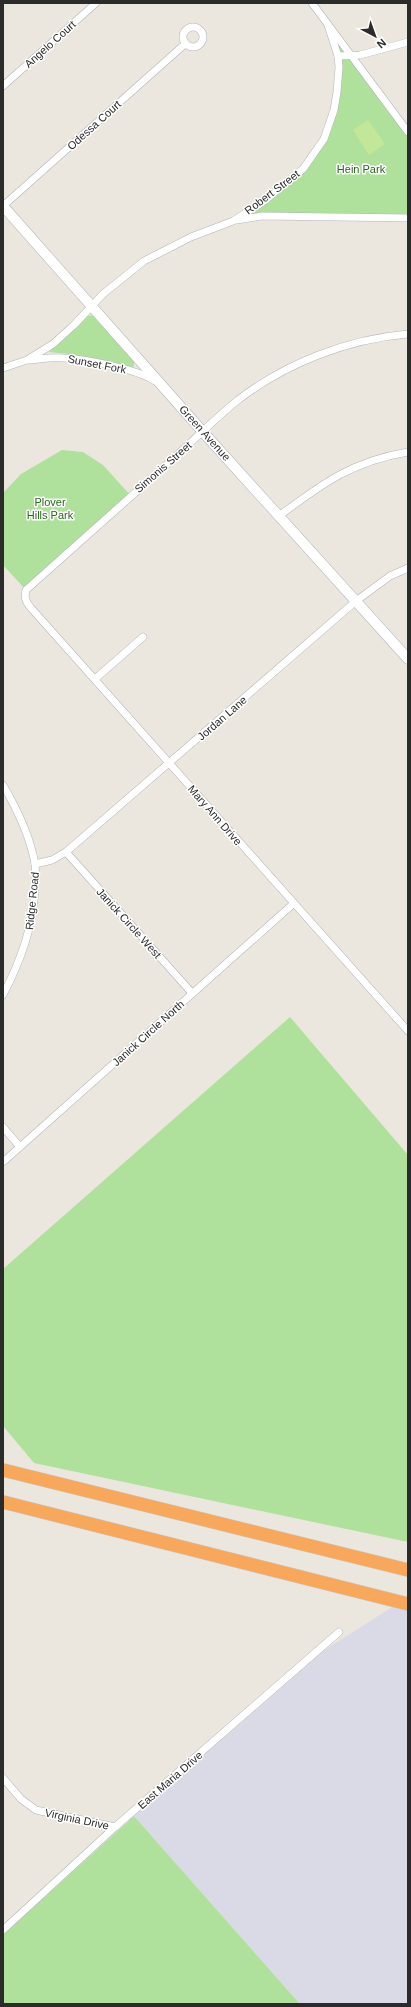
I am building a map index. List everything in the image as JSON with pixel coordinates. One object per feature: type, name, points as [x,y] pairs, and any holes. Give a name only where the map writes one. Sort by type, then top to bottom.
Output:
[{"type":"highway","points":[[3,1470],[408,1570]]},
{"type":"highway","points":[[3,1502],[408,1604]]},
{"type":"street","name":"Angelo Court","points":[[3,86],[96,3]]},
{"type":"street","points":[[312,3],[408,132]]},
{"type":"street","name":"Robert Street","points":[[233,221],[264,201],[298,174],[324,139],[334,110],[339,67],[338,56],[328,25]]},
{"type":"street","points":[[338,56],[360,55],[408,42]]},
{"type":"street","name":"Odessa Court","points":[[3,206],[185,44]]},
{"type":"street","name":"Green Avenue","points":[[3,206],[203,432],[408,659]]},
{"type":"street","name":"Robert Street","points":[[92,305],[114,283],[144,261],[191,237],[233,221],[262,216],[408,218]]},
{"type":"street","name":"Sunset Fork","points":[[3,368],[27,360],[53,344],[74,325],[92,305]]},
{"type":"street","name":"Simonis Street","points":[[25,596],[26,590],[238,400],[262,384],[318,355],[349,345],[392,335],[408,334]]},
{"type":"street","name":"Sunset Fork","points":[[27,360],[61,358],[77,359],[132,371],[151,378],[163,387]]},
{"type":"street","points":[[279,516],[320,485],[339,473],[374,459],[408,452]]},
{"type":"street","name":"Jordan Lane","points":[[35,864],[52,860],[66,852],[170,764],[356,601],[390,576],[408,568]]},
{"type":"street","name":"Mary Ann Drive","points":[[25,596],[26,601],[31,608],[293,904],[408,1031]]},
{"type":"street","points":[[95,679],[143,637]]},
{"type":"street","name":"Ridge Road","points":[[3,785],[24,824],[35,864],[35,894],[29,933],[18,966],[3,995]]},
{"type":"street","name":"Janick Circle West","points":[[66,852],[192,994]]},
{"type":"street","name":"Janick Circle North","points":[[3,1162],[293,904]]},
{"type":"street","points":[[3,1127],[20,1147]]},
{"type":"street","name":"East Maria Drive","points":[[3,1930],[116,1827],[339,1632]]},
{"type":"street","name":"Virginia Drive","points":[[3,1778],[21,1799],[36,1810],[116,1827]]},
{"type":"shaded area","points":[[400,1602],[408,1604],[408,2004],[300,2004],[134,1816],[323,1651]]},
{"type":"green space","name":"Hein Park","points":[[328,25],[408,132],[408,218],[315,216],[233,221],[303,169],[330,124],[339,67]]},
{"type":"green space","points":[[368,120],[385,144],[369,155],[353,130]]},
{"type":"green space","points":[[92,315],[134,361],[134,366],[130,368],[69,354],[49,352],[88,316]]},
{"type":"green space","name":"Plover Hills Park","points":[[62,450],[83,452],[103,465],[131,496],[26,590],[3,565],[3,493],[21,474]]},
{"type":"green space","points":[[290,1017],[408,1155],[408,1542],[34,1463],[3,1426],[3,1269]]},
{"type":"green space","points":[[134,1816],[300,2004],[3,2004],[3,1935]]}]
